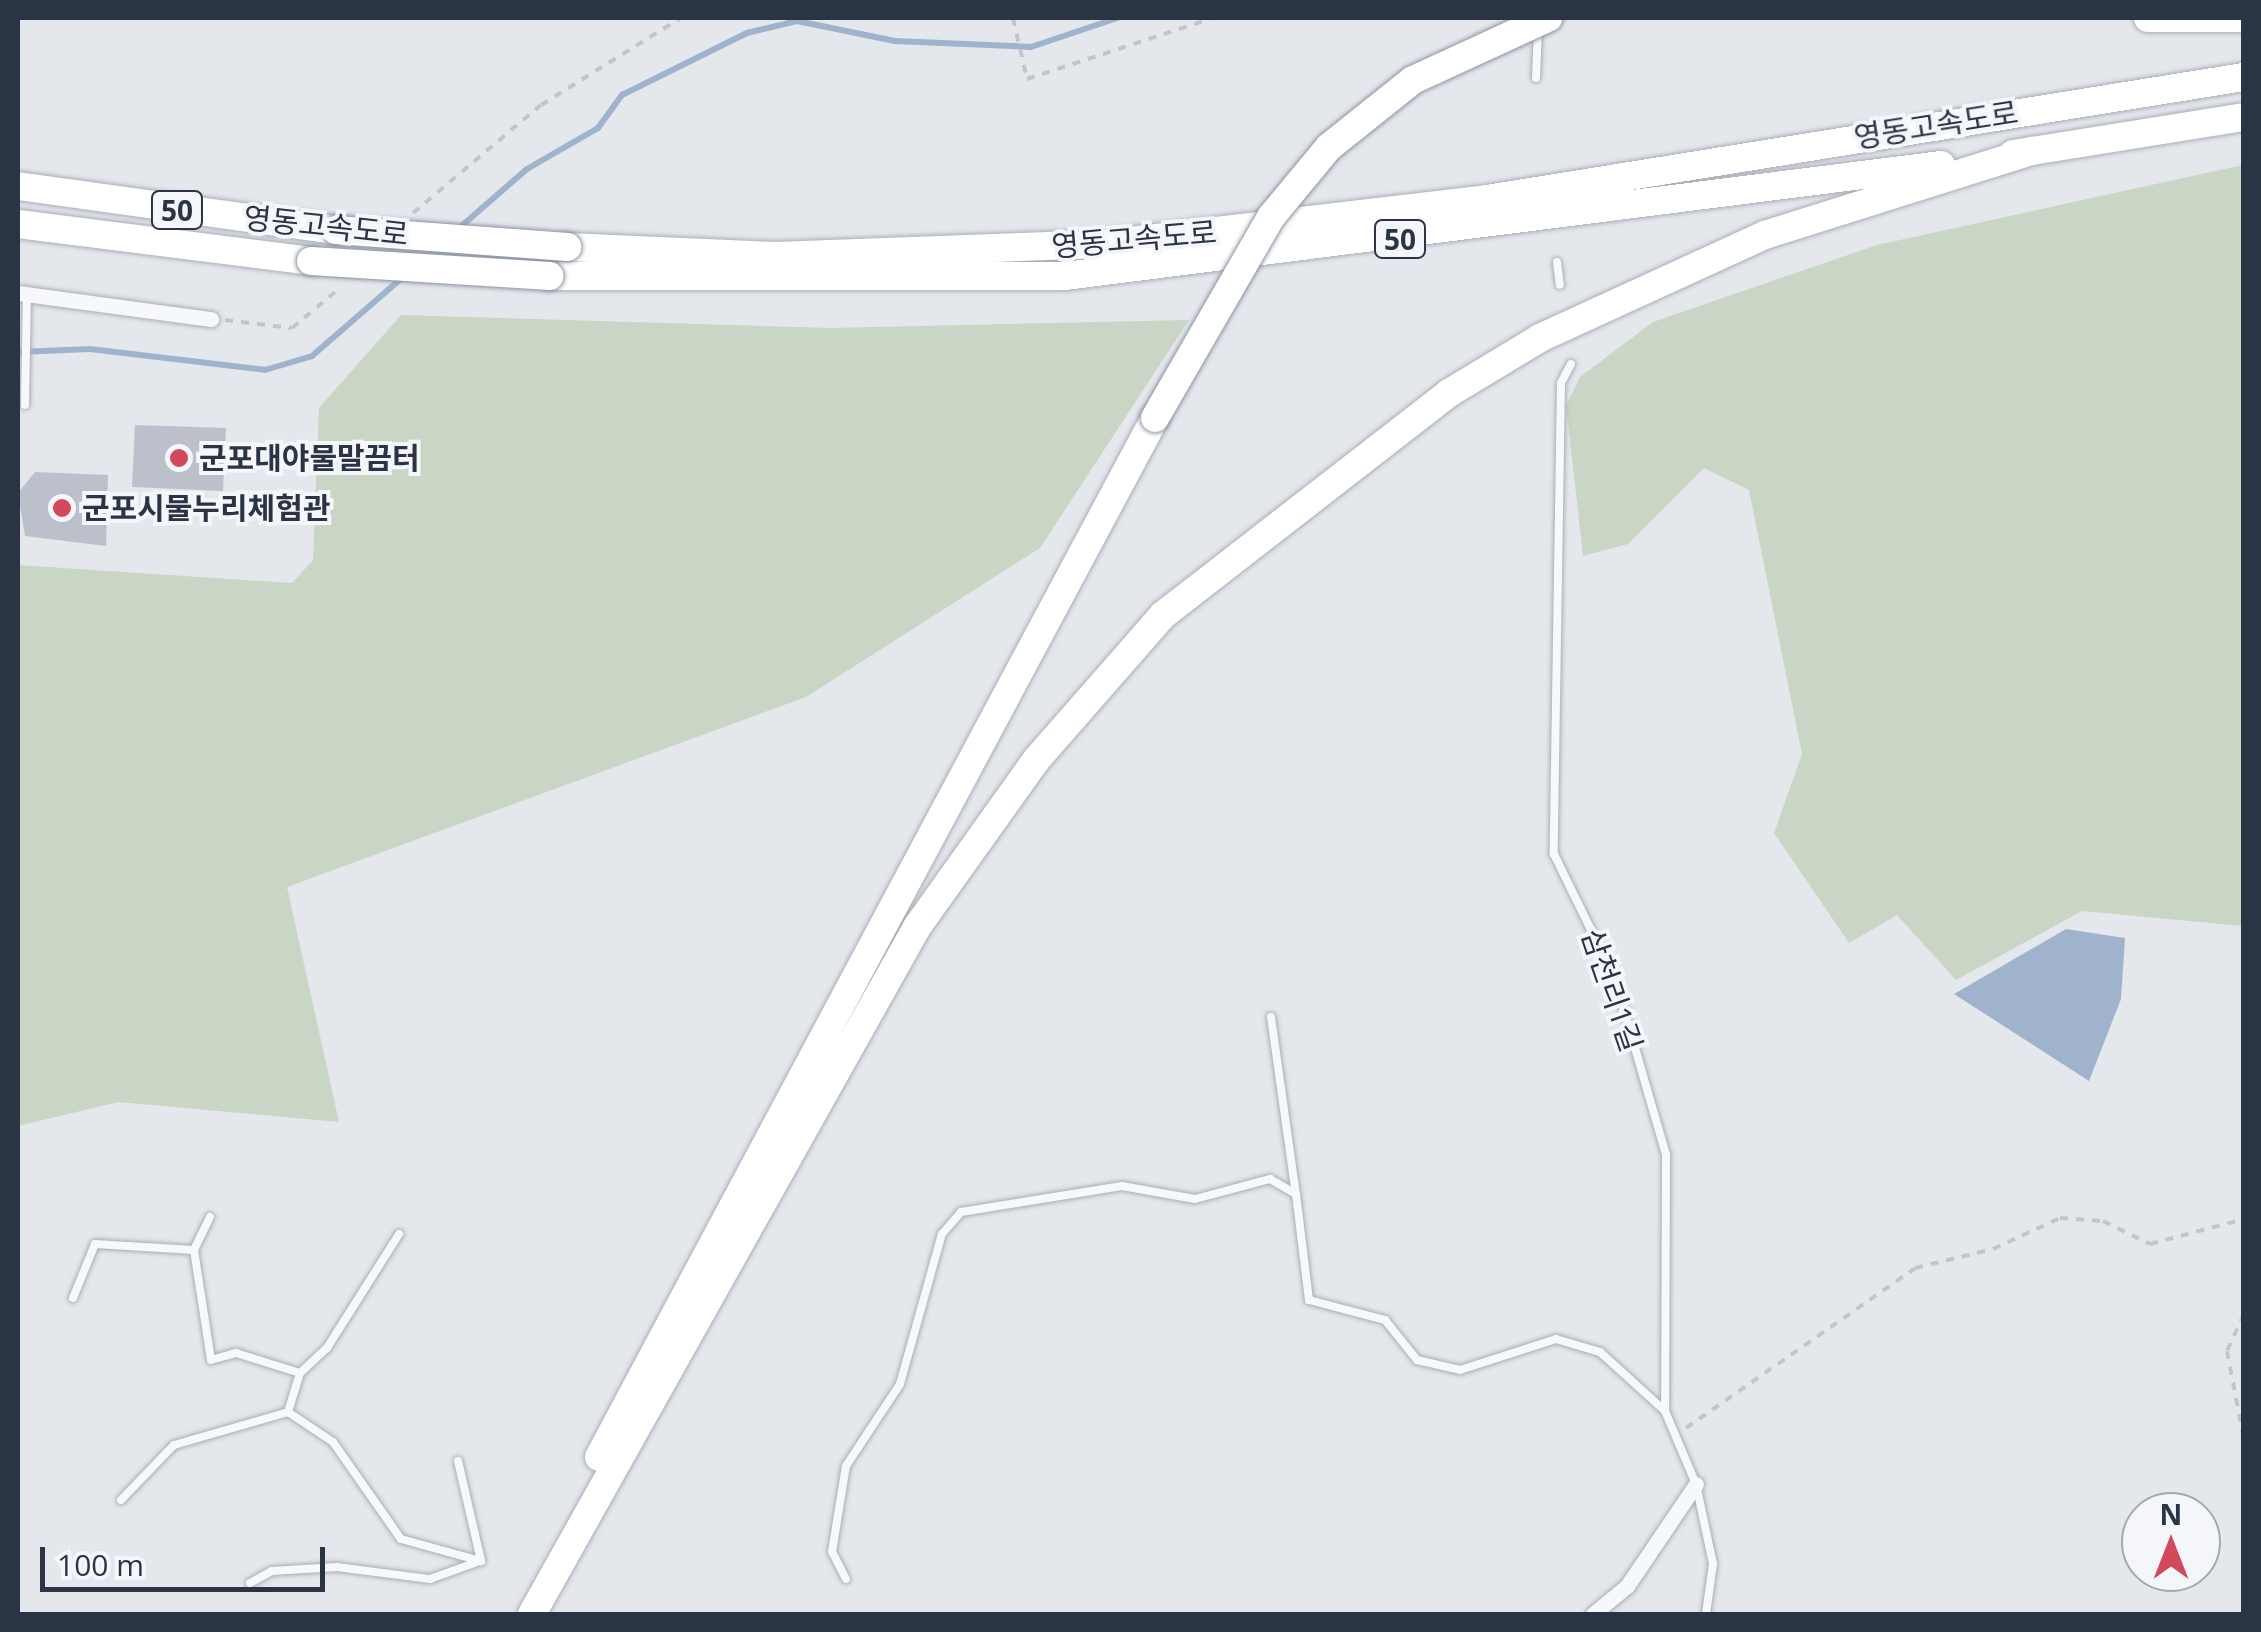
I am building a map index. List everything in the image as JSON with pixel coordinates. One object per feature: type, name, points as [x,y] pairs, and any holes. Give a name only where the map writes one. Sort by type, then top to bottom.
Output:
[{"type":"highway","points":[[511,1614],[1155,418],[1271,217],[1329,147],[1412,80],[1548,18]]},
{"type":"highway","points":[[2148,18],[2244,18]]},
{"type":"highway","name":"영동고속도로","points":[[18,186],[336,230],[567,247],[775,256],[1143,240],[1488,198],[2244,77]]},
{"type":"highway","name":"영동고속도로","points":[[18,224],[311,262],[550,276],[1064,276],[2032,151],[2244,116]]},
{"type":"highway","points":[[532,1614],[918,927],[1036,759],[1163,615],[1433,405],[1540,338],[1765,235],[2032,151]]},
{"type":"street","points":[[22,294],[210,318]]},
{"type":"street","points":[[1593,1614],[1627,1586],[1696,1484]]},
{"type":"lane","points":[[1536,78],[1538,18]]},
{"type":"lane","points":[[1557,262],[1560,286]]},
{"type":"lane","points":[[22,294],[25,406]]},
{"type":"lane","name":"삼천리1길","points":[[1572,364],[1561,383],[1554,854],[1615,979],[1666,1155],[1665,1411],[1696,1484],[1714,1564],[1706,1614]]},
{"type":"lane","points":[[1271,1018],[1309,1300],[1385,1320],[1417,1360],[1460,1370],[1556,1339],[1600,1352],[1665,1411]]},
{"type":"lane","points":[[846,1579],[832,1552],[846,1466],[900,1384],[942,1234],[960,1212],[1122,1186],[1195,1199],[1270,1179],[1296,1194]]},
{"type":"lane","points":[[210,1217],[194,1250],[210,1360],[236,1354],[300,1373]]},
{"type":"lane","points":[[288,1412],[300,1373],[327,1348],[400,1234]]},
{"type":"lane","points":[[73,1298],[95,1244],[194,1250]]},
{"type":"lane","points":[[121,1500],[174,1445],[288,1412],[333,1442],[401,1539],[481,1560]]},
{"type":"lane","points":[[458,1462],[481,1560]]},
{"type":"lane","points":[[250,1583],[272,1571],[337,1567],[430,1578],[481,1560]]},
{"type":"path","points":[[402,224],[541,105],[681,18]]},
{"type":"path","points":[[1013,18],[1027,79],[1212,18]]},
{"type":"path","points":[[210,318],[292,328],[350,278]]},
{"type":"path","points":[[1675,1436],[1771,1378],[1916,1268],[1993,1249],[2060,1218],[2103,1221],[2150,1244],[2244,1219]]},
{"type":"path","points":[[2244,1314],[2227,1350],[2244,1440]]},
{"type":"green space","points":[[2243,165],[2243,926],[2082,911],[1956,980],[1897,915],[1849,943],[1774,833],[1802,754],[1749,490],[1704,468],[1628,544],[1583,556],[1566,406],[1580,377],[1653,322],[1877,245]]},
{"type":"green space","points":[[401,315],[830,328],[1189,320],[1040,548],[806,697],[287,887],[339,1122],[118,1102],[18,1126],[18,565],[292,583],[313,560],[319,408]]},
{"type":"water","points":[[2066,929],[2125,938],[2121,999],[2089,1081],[1954,994]]},
{"type":"building","name":"군포대야물말끔터","points":[[135,425],[226,428],[223,491],[132,487]]},
{"type":"building","name":"군포시물누리체험관","points":[[35,472],[108,475],[106,546],[25,536],[18,493]]},
{"type":"waterway","points":[[458,229],[527,169],[598,128],[622,95],[747,33],[797,21],[895,41],[1031,47],[1117,18]]},
{"type":"waterway","points":[[18,352],[90,349],[265,370],[312,356],[404,276]]},
{"type":"place","name":"군포대야물말끔터","points":[[179,458]]},
{"type":"place","name":"군포시물누리체험관","points":[[62,508]]}]
